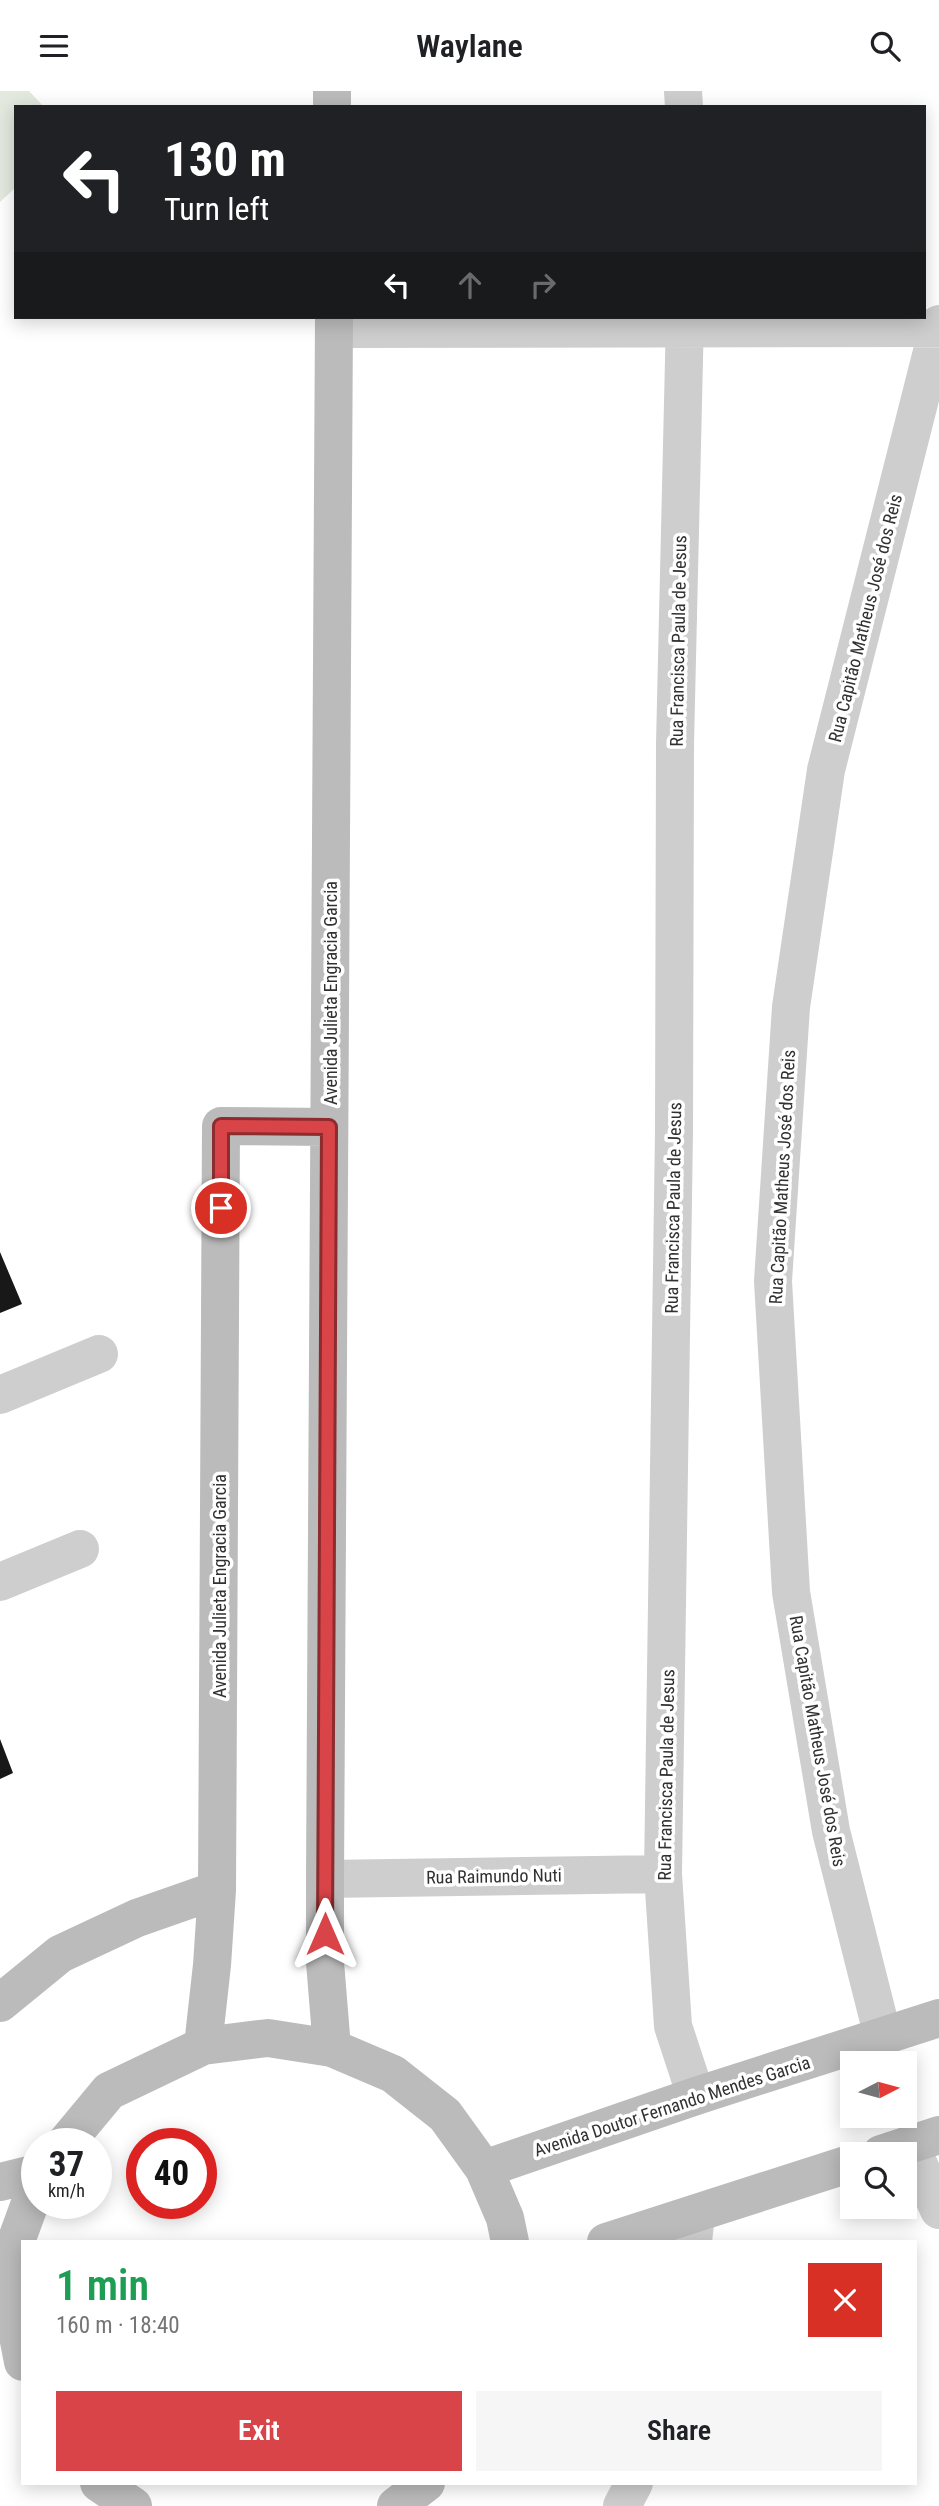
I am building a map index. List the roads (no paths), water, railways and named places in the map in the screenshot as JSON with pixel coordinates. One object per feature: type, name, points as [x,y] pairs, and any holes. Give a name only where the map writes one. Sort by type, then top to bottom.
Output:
[{"type":"street","points":[[334,323],[685,323],[939,327]]},
{"type":"street","name":"Avenida Julieta Engracia Garcia","points":[[332,2048],[325,1962],[325,1879],[334,323]]},
{"type":"street","name":"Rua Francisca Paula de Jesus","points":[[685,323],[675,744],[674,1131],[663,1874],[673,2026],[696,2096]]},
{"type":"street","name":"Rua Capitão Matheus José dos Reis","points":[[883,2036],[831,1831],[792,1592],[773,1281],[791,1007],[826,770],[939,327]]},
{"type":"street","name":"Avenida Julieta Engracia Garcia","points":[[203,2046],[217,1890],[221,1126],[329,1127]]},
{"type":"street","points":[[0,1395],[99,1354]]},
{"type":"street","points":[[0,1582],[80,1549]]},
{"type":"street","name":"Rua Raimundo Nuti","points":[[325,1879],[663,1874]]},
{"type":"street","points":[[0,2003],[60,1954],[137,1918],[217,1890]]},
{"type":"street","name":"Avenida Doutor Fernando Mendes Garcia","points":[[484,2169],[696,2096],[939,2018]]},
{"type":"street","points":[[78,2128],[109,2091],[203,2046],[268,2038],[332,2048],[393,2074],[445,2115],[484,2169],[505,2218],[510,2240]]},
{"type":"street","points":[[917,2161],[939,2210]]},
{"type":"street","points":[[619,2240],[694,2228],[840,2168]]},
{"type":"street","points":[[0,2182],[21,2177]]},
{"type":"street","points":[[21,2352],[12,2305],[18,2236],[24,2219]]},
{"type":"street","points":[[0,2349],[21,2369]]},
{"type":"street","points":[[102,2485],[133,2506]]},
{"type":"street","points":[[396,2506],[423,2485]]},
{"type":"street","points":[[622,2506],[633,2485]]}]
